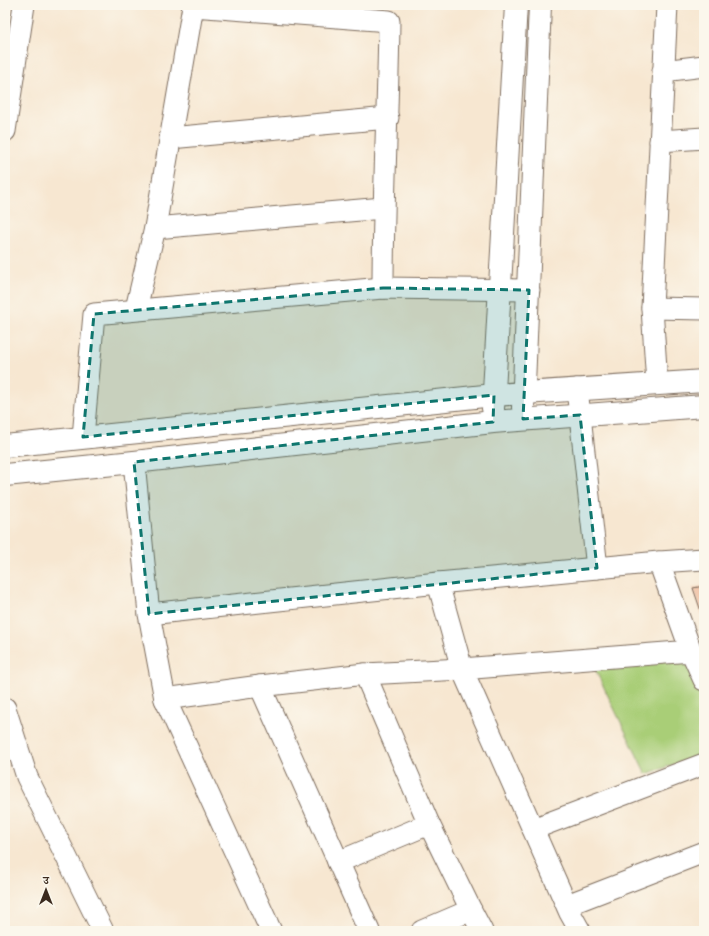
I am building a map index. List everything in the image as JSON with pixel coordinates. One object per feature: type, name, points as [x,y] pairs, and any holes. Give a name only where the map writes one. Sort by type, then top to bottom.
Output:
[{"type":"street","points":[[5,131],[24,5]]},
{"type":"street","points":[[136,309],[155,228],[194,5],[390,13],[388,118],[383,208],[383,288]]},
{"type":"street","points":[[493,422],[516,5]]},
{"type":"street","points":[[523,419],[540,5]]},
{"type":"street","points":[[657,384],[652,308],[667,5]]},
{"type":"street","points":[[664,71],[704,66]]},
{"type":"street","points":[[170,138],[388,118]]},
{"type":"street","points":[[660,141],[704,138]]},
{"type":"street","points":[[155,228],[383,208]]},
{"type":"street","points":[[83,437],[94,314],[136,309],[383,288],[528,290]]},
{"type":"street","points":[[652,308],[704,309]]},
{"type":"street","points":[[5,446],[494,395],[704,381]]},
{"type":"street","points":[[577,389],[597,568]]},
{"type":"street","points":[[5,475],[523,419],[704,406]]},
{"type":"street","points":[[134,462],[149,614],[165,699],[270,931]]},
{"type":"street","points":[[149,614],[438,583],[704,559]]},
{"type":"street","points":[[659,562],[691,651],[704,680]]},
{"type":"street","points":[[438,583],[462,669],[580,931]]},
{"type":"street","points":[[165,699],[365,674],[462,669],[691,651]]},
{"type":"street","points":[[365,674],[429,824],[482,931]]},
{"type":"street","points":[[260,686],[369,931]]},
{"type":"street","points":[[5,708],[27,777],[103,931]]},
{"type":"street","points":[[533,829],[704,764]]},
{"type":"street","points":[[338,862],[429,824]]},
{"type":"street","points":[[567,905],[704,852]]},
{"type":"street","points":[[422,931],[471,910]]},
{"type":"highlighted area","points":[[383,288],[529,290],[523,419],[580,415],[597,568],[149,614],[134,462],[493,422],[494,395],[83,437],[94,314]]},
{"type":"green space","points":[[684,657],[704,700],[704,754],[646,774],[594,667]]},
{"type":"building","points":[[704,586],[704,620],[693,588]]}]
